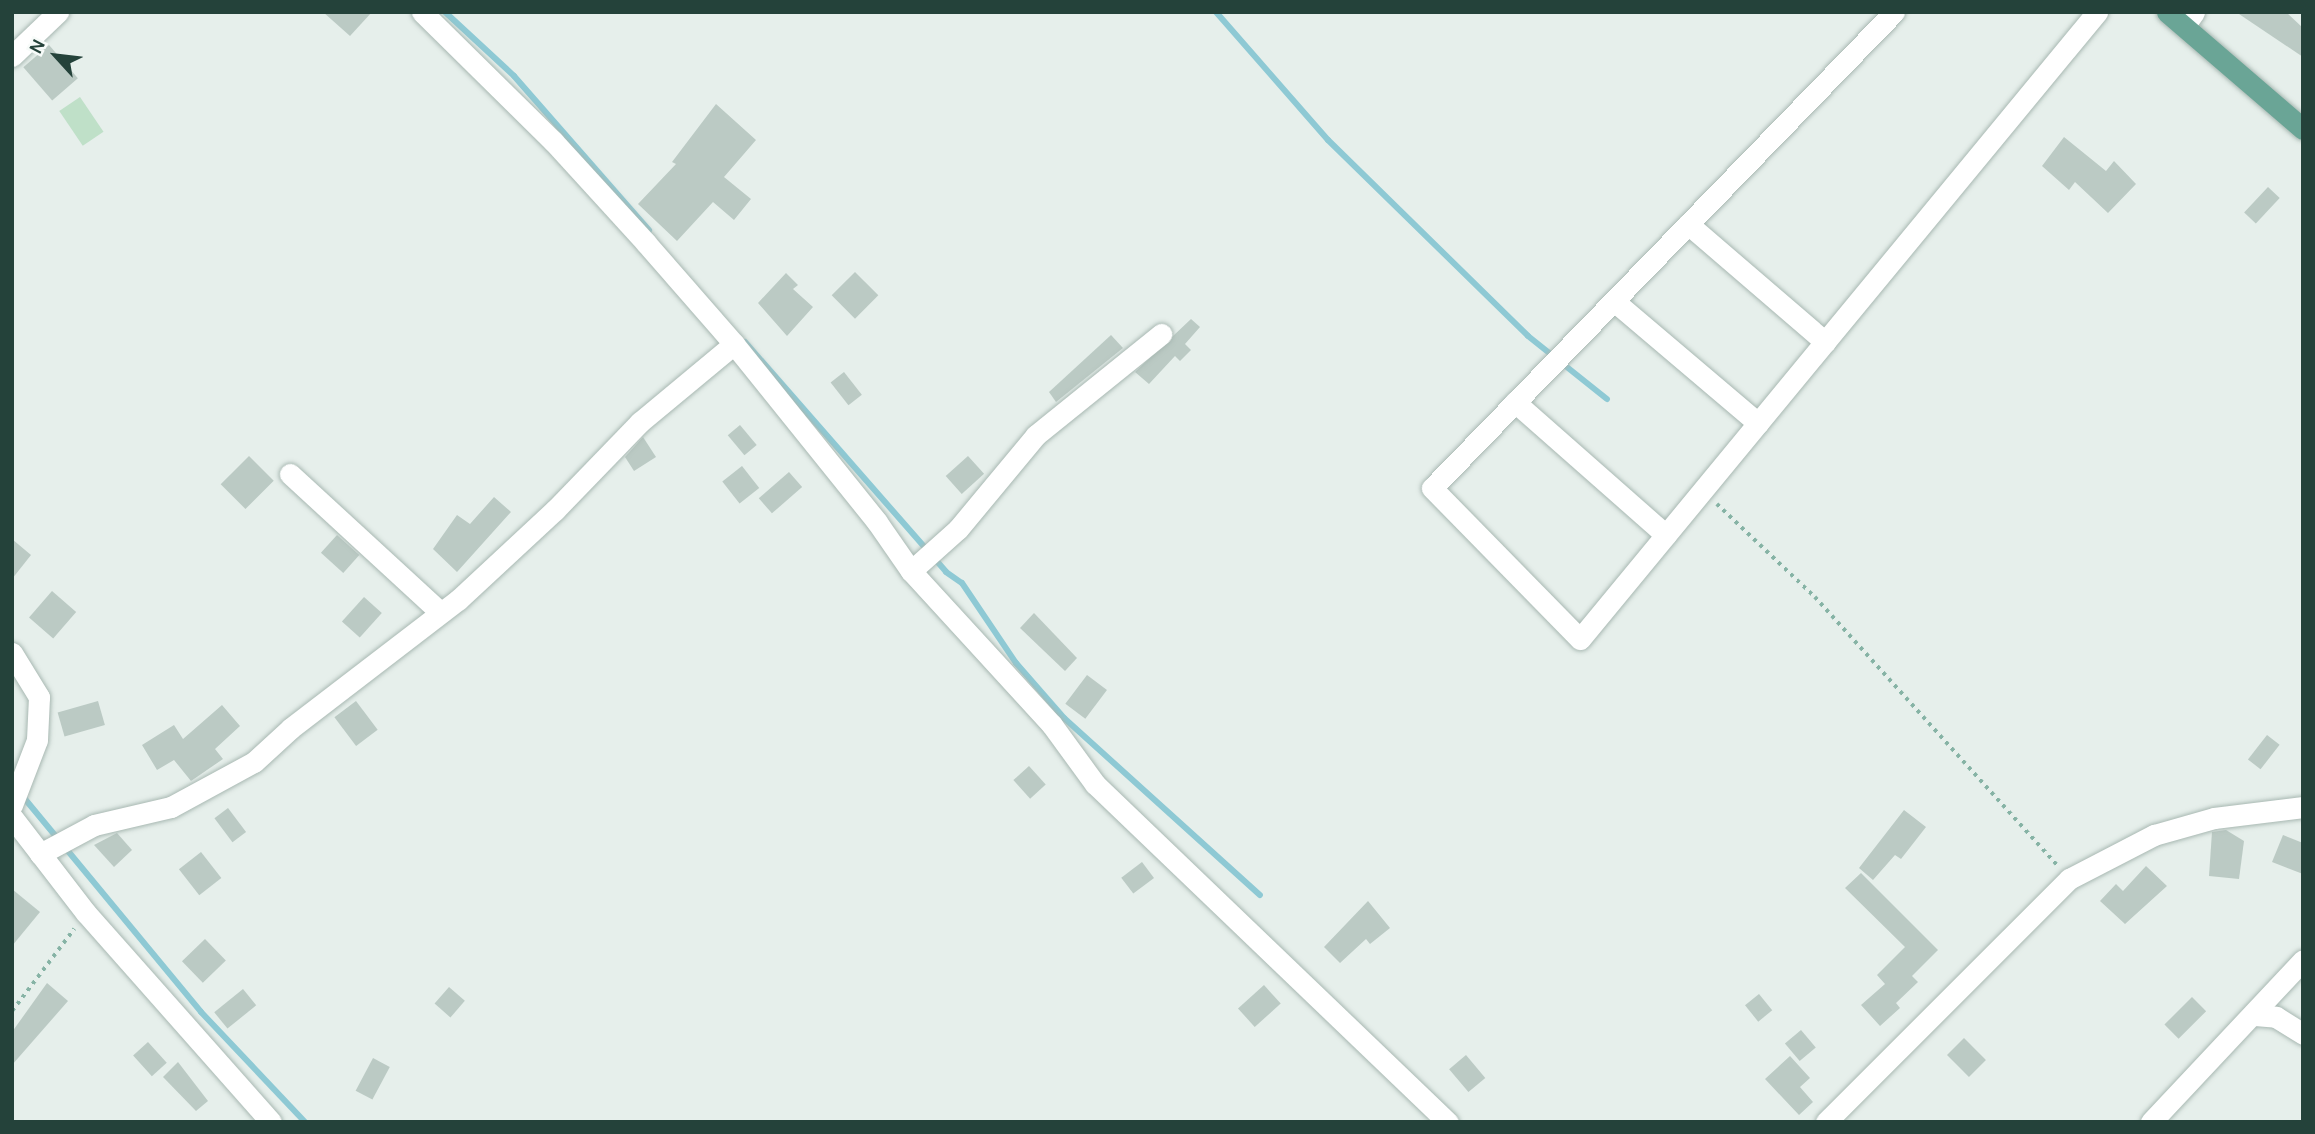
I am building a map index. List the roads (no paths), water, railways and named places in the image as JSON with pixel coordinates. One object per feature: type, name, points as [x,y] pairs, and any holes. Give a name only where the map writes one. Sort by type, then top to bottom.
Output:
[{"type":"main road","points":[[2181,17],[2303,129]]},
{"type":"street","points":[[12,56],[58,12]]},
{"type":"street","points":[[422,12],[553,141],[734,344],[877,522],[911,571],[1052,725],[1095,784],[1448,1122]]},
{"type":"street","points":[[1894,12],[1432,488],[1580,639],[2097,12]]},
{"type":"street","points":[[1688,224],[1825,342]]},
{"type":"street","points":[[1614,300],[1758,423]]},
{"type":"street","points":[[911,571],[958,530],[1036,435],[1161,334]]},
{"type":"street","points":[[40,854],[94,825],[171,807],[244,769],[440,612],[515,548],[640,422],[734,344]]},
{"type":"street","points":[[1516,402],[1666,535]]},
{"type":"street","points":[[290,474],[440,612]]},
{"type":"street","points":[[12,653],[39,697],[37,740],[12,805]]},
{"type":"street","points":[[1826,1122],[1978,965],[2069,879],[2154,835],[2214,818],[2303,807]]},
{"type":"street","points":[[12,817],[86,913],[271,1122]]},
{"type":"street","points":[[2151,1122],[2255,1015],[2303,960]]},
{"type":"street","points":[[2255,1015],[2276,1017],[2303,1034]]},
{"type":"waterway","points":[[445,12],[514,76],[649,230]]},
{"type":"waterway","points":[[1216,12],[1328,140],[1528,336],[1607,399]]},
{"type":"waterway","points":[[745,342],[946,572],[962,583],[1016,663],[1064,718],[1260,895]]},
{"type":"waterway","points":[[20,793],[201,1012],[305,1122]]}]
